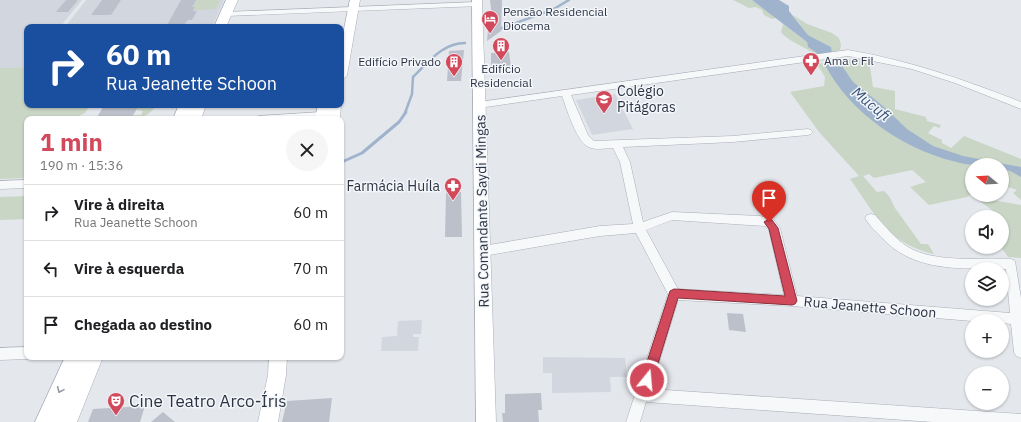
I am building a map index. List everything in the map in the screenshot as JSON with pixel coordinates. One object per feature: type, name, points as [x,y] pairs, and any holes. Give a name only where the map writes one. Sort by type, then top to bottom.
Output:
[{"type":"main road","points":[[232,0],[232,24]]},
{"type":"main road","points":[[223,24],[243,0]]},
{"type":"main road","points":[[46,422],[74,360]]},
{"type":"main road","points":[[66,422],[92,360]]},
{"type":"street","points":[[232,14],[349,4],[477,2]]},
{"type":"street","name":"Rua Comandante Saydi Mingas","points":[[477,2],[486,422]]},
{"type":"street","points":[[341,24],[349,4]]},
{"type":"street","points":[[344,48],[349,4]]},
{"type":"street","points":[[479,105],[566,94],[848,53],[903,63],[979,88],[1021,106]]},
{"type":"street","points":[[566,94],[587,142],[592,144],[733,139],[808,132]]},
{"type":"street","points":[[298,116],[325,114]]},
{"type":"street","points":[[616,143],[625,162],[639,228],[674,294],[643,395],[633,422]]},
{"type":"street","points":[[0,185],[24,184]]},
{"type":"street","points":[[483,251],[600,231],[639,228],[672,216],[760,220],[769,222],[774,228],[792,301]]},
{"type":"street","points":[[871,218],[896,245],[905,252],[917,257],[938,261],[1011,264],[1021,352]]},
{"type":"street","name":"Rua Jeanette Schoon","points":[[674,294],[792,301],[1018,319]]},
{"type":"street","points":[[0,354],[24,353]]},
{"type":"street","points":[[268,422],[278,366]]},
{"type":"street","points":[[643,395],[1021,421]]},
{"type":"shaded area","points":[[0,0],[82,0],[62,24],[24,24],[24,67],[0,68]]},
{"type":"shaded area","points":[[86,0],[224,0],[213,24],[67,24]]},
{"type":"shaded area","name":"Colégio Pitágoras","points":[[615,94],[633,129],[592,135],[576,100]]},
{"type":"shaded area","points":[[422,320],[421,334],[413,334],[413,337],[419,337],[418,351],[381,351],[382,337],[397,336],[398,321]]},
{"type":"shaded area","points":[[543,357],[625,358],[627,377],[610,377],[611,392],[552,393],[552,373],[543,373]]},
{"type":"green space","points":[[196,0],[220,0],[216,9],[194,10],[195,7],[192,7]]},
{"type":"green space","points":[[733,0],[752,0],[776,18],[772,19],[764,15],[762,10],[756,7],[749,8]]},
{"type":"green space","points":[[793,15],[807,24],[832,33],[839,38],[841,45],[840,50],[832,52],[831,47],[808,35]]},
{"type":"green space","points":[[783,24],[807,42],[808,47],[818,54],[815,54],[783,35],[781,32]]},
{"type":"green space","points":[[855,59],[869,60],[873,87],[895,91],[895,109],[926,117],[927,121],[941,125],[939,128],[934,126],[928,133],[942,140],[942,143],[951,148],[964,136],[1021,159],[1021,200],[1013,193],[1017,190],[1009,187],[1009,158],[965,158],[965,197],[929,205],[910,187],[926,182],[912,170],[874,178],[869,174],[863,176],[877,192],[884,191],[889,196],[895,208],[921,244],[928,244],[934,254],[905,243],[884,226],[875,215],[850,179],[859,176],[819,132],[790,92],[824,86],[825,77],[817,64]]},
{"type":"green space","points":[[24,67],[24,108],[88,108],[85,113],[79,116],[24,116],[24,178],[0,179],[0,68]]},
{"type":"green space","points":[[137,108],[154,108],[144,116],[133,116],[141,115],[143,111],[136,110]]},
{"type":"green space","points":[[24,196],[24,219],[0,220],[0,197]]},
{"type":"green space","points":[[981,202],[1004,202],[1021,205],[1021,258],[1008,257],[1006,254],[1009,254],[1009,210],[992,210]]},
{"type":"water","points":[[752,0],[779,0],[789,6],[789,11],[808,35],[831,47],[832,52],[818,54],[808,47],[807,42]]},
{"type":"water","name":"Mucufi","points":[[838,60],[853,82],[883,106],[907,129],[933,146],[974,158],[965,158],[965,164],[944,159],[923,151],[883,129],[865,115],[849,99],[835,82],[824,63]]},
{"type":"water","points":[[1009,165],[1021,167],[1021,177],[1010,171]]},
{"type":"building","points":[[66,0],[78,0],[68,12],[56,12]]},
{"type":"building","points":[[102,0],[121,0],[111,15],[91,15]]},
{"type":"building","points":[[181,0],[196,0],[192,7],[195,7],[193,11],[197,11],[192,20],[188,20],[185,24],[168,24]]},
{"type":"building","points":[[490,0],[502,0],[501,31],[487,41],[489,18],[492,18]]},
{"type":"building","points":[[464,50],[461,81],[447,81],[449,51]]},
{"type":"building","name":"Edifício Residencial","points":[[509,52],[511,68],[491,70],[491,53]]},
{"type":"building","points":[[102,108],[137,108],[133,116],[98,116]]},
{"type":"building","points":[[461,192],[462,237],[445,237],[446,193]]},
{"type":"building","points":[[727,313],[743,314],[746,332],[729,330]]},
{"type":"building","points":[[541,393],[542,410],[538,410],[539,422],[503,422],[502,413],[505,413],[505,394]]},
{"type":"building","points":[[332,398],[329,422],[282,422],[287,401]]},
{"type":"building","name":"Cine Teatro Arco-Íris","points":[[145,406],[140,422],[88,422],[93,409]]},
{"type":"building","name":"Cine Teatro Arco-Íris","points":[[163,412],[175,422],[151,422]]},
{"type":"waterway","points":[[499,29],[552,10],[569,0]]},
{"type":"waterway","points":[[405,113],[412,94],[413,77],[436,54],[449,46],[465,43]]},
{"type":"waterway","points":[[344,161],[362,153],[399,122],[406,112]]},
{"type":"place","name":"Pensão Residencial Diocema","points":[[490,34]]},
{"type":"place","name":"Edifício Residencial","points":[[501,61]]},
{"type":"place","name":"Ama e Fil","points":[[811,76]]},
{"type":"place","name":"Edifício Privado","points":[[454,77]]},
{"type":"place","name":"Colégio Pitágoras","points":[[604,114]]},
{"type":"place","name":"Farmácia Huíla","points":[[453,201]]},
{"type":"place","name":"Cine Teatro Arco-Íris","points":[[116,416]]},
{"type":"route","points":[[647,380],[674,294],[792,301],[774,228],[769,222]]}]
